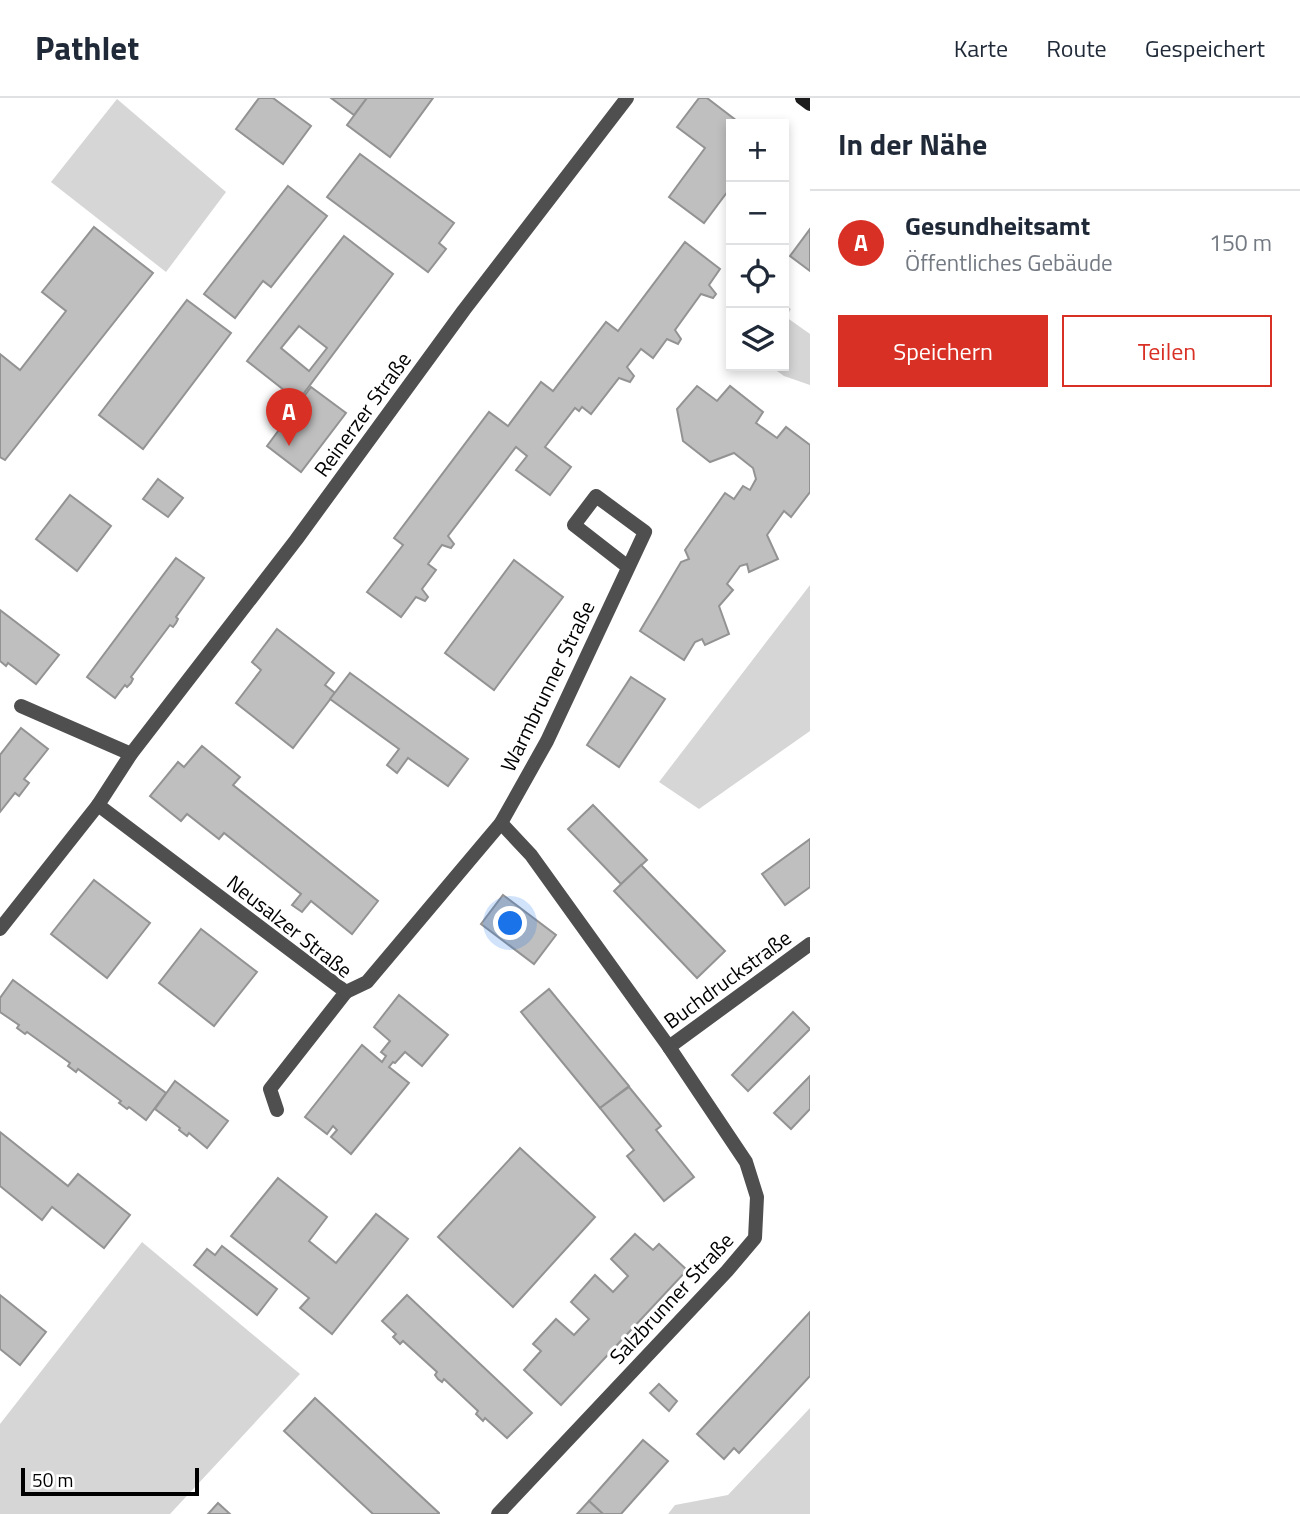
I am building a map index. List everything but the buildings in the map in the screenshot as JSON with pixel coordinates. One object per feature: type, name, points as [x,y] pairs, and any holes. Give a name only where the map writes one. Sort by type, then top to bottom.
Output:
[{"type":"street","name":"Reinerzer Straße","points":[[0,929],[98,805],[131,754],[296,540],[464,310],[627,98]]},
{"type":"street","points":[[802,98],[810,104]]},
{"type":"street","name":"Warmbrunner Straße","points":[[346,992],[368,982],[501,823],[547,741],[645,532],[596,496],[574,525],[628,567]]},
{"type":"street","points":[[21,706],[131,754]]},
{"type":"street","name":"Neusalzer Straße","points":[[98,805],[346,992],[270,1089],[277,1110]]},
{"type":"street","points":[[501,823],[531,855],[669,1047]]},
{"type":"street","name":"Buchdruckstraße","points":[[669,1047],[810,944]]},
{"type":"street","name":"Salzbrunner Straße","points":[[498,1514],[755,1238],[757,1197],[746,1162],[669,1047]]},
{"type":"shaded area","points":[[117,99],[226,192],[166,272],[51,182]]},
{"type":"shaded area","points":[[789,319],[810,334],[810,385],[777,371],[789,371]]},
{"type":"shaded area","points":[[810,585],[810,731],[699,809],[659,782]]},
{"type":"shaded area","points":[[142,1242],[300,1374],[170,1514],[0,1514],[0,1424]]},
{"type":"shaded area","points":[[810,1408],[810,1514],[668,1514],[675,1505],[728,1495]]},
{"type":"place","name":"Gesundheitsamt","points":[[289,446]]}]
